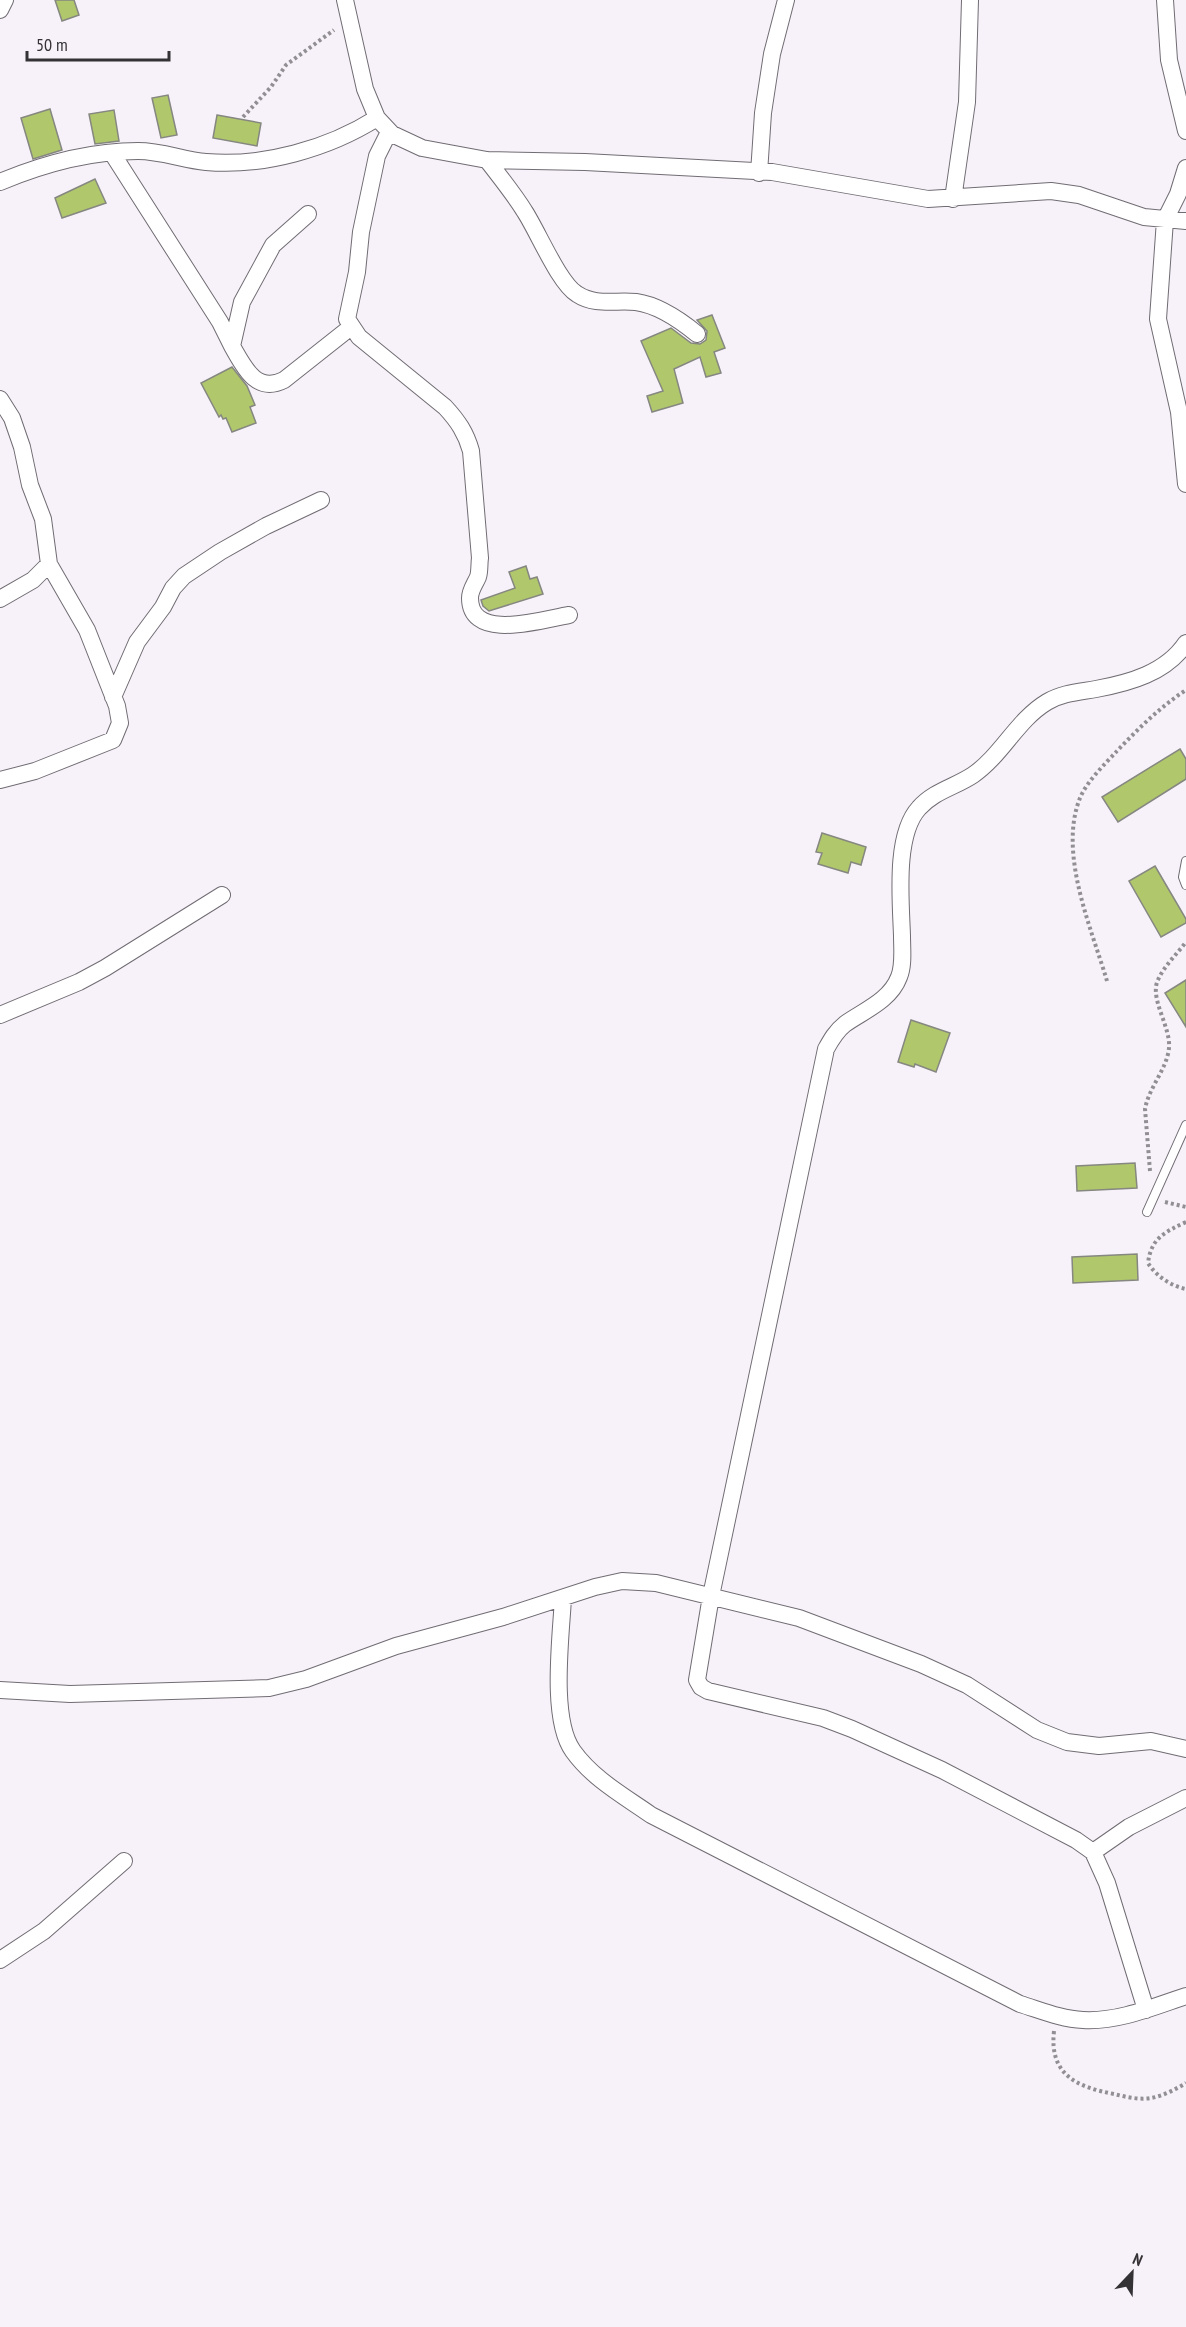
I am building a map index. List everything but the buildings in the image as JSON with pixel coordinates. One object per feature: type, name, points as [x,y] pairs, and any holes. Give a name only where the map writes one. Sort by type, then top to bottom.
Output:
[{"type":"street","points":[[0,10],[5,0]]},
{"type":"street","points":[[345,0],[365,89],[377,118],[389,132],[422,148],[487,160],[585,162],[772,172],[928,199],[1041,191],[1062,192],[1144,217],[1186,221]]},
{"type":"street","points":[[759,173],[763,112],[772,54],[786,0]]},
{"type":"street","points":[[953,199],[967,102],[970,0]]},
{"type":"street","points":[[1165,0],[1169,60],[1186,130]]},
{"type":"street","points":[[0,182],[43,166],[112,153],[138,151],[171,154],[202,162],[236,164],[253,162],[298,152],[334,140],[377,118]]},
{"type":"street","points":[[389,132],[377,156],[361,232],[357,272],[347,319],[358,338],[445,407],[458,420],[467,435],[471,451],[480,558],[478,575],[470,595],[471,606],[478,618],[490,624],[504,626],[569,615]]},
{"type":"street","points":[[112,153],[220,322],[243,366],[259,382],[267,385],[284,380],[351,327]]},
{"type":"street","points":[[487,160],[525,213],[570,289],[585,299],[598,302],[635,302],[652,307],[672,315],[697,334]]},
{"type":"street","points":[[1186,168],[1178,194],[1165,220],[1158,319],[1179,412],[1186,484]]},
{"type":"street","points":[[231,346],[242,302],[273,245],[308,214]]},
{"type":"street","points":[[0,399],[12,418],[22,447],[30,484],[43,519],[49,564],[87,630],[120,723],[113,740],[35,771],[0,780]]},
{"type":"street","points":[[113,698],[137,642],[163,607],[173,588],[184,576],[266,526],[321,500]]},
{"type":"street","points":[[0,599],[33,580],[49,564]]},
{"type":"street","points":[[1146,2010],[1107,1883],[1093,1852],[1077,1840],[942,1770],[852,1728],[801,1712],[727,1696],[701,1687],[697,1680],[711,1596],[826,1049],[835,1033],[844,1024],[877,1004],[899,978],[902,961],[900,884],[905,833],[917,810],[933,794],[974,774],[998,752],[1020,725],[1049,700],[1070,692],[1136,680],[1162,667],[1179,653],[1186,643]]},
{"type":"street","points":[[0,1016],[79,982],[105,968],[222,895]]},
{"type":"street","points":[[0,1690],[70,1694],[269,1688],[306,1679],[396,1646],[622,1581],[656,1583],[799,1618],[921,1664],[967,1685],[1037,1730],[1067,1743],[1099,1746],[1151,1741],[1186,1749]]},
{"type":"street","points":[[563,1598],[559,1686],[566,1737],[572,1749],[599,1779],[651,1815],[1020,2004],[1056,2016],[1082,2020],[1103,2019],[1146,2010],[1186,1996]]},
{"type":"street","points":[[1093,1852],[1129,1827],[1186,1798]]},
{"type":"street","points":[[0,1960],[45,1931],[124,1861]]},
{"type":"lane","points":[[1186,861],[1183,877],[1186,885]]},
{"type":"lane","points":[[1147,1212],[1186,1125]]},
{"type":"path","points":[[243,117],[271,87],[291,60],[349,19]]},
{"type":"path","points":[[1107,981],[1083,901],[1074,859],[1073,821],[1081,795],[1107,762],[1141,726],[1186,690]]},
{"type":"path","points":[[1186,942],[1158,980],[1155,990],[1165,1022],[1168,1048],[1166,1059],[1147,1099],[1145,1109],[1153,1199],[1186,1207]]},
{"type":"path","points":[[1186,1222],[1172,1228],[1152,1244],[1148,1263],[1154,1272],[1167,1281],[1186,1289]]},
{"type":"path","points":[[1056,2016],[1053,2042],[1058,2062],[1065,2074],[1079,2085],[1095,2091],[1153,2098],[1186,2083]]}]
